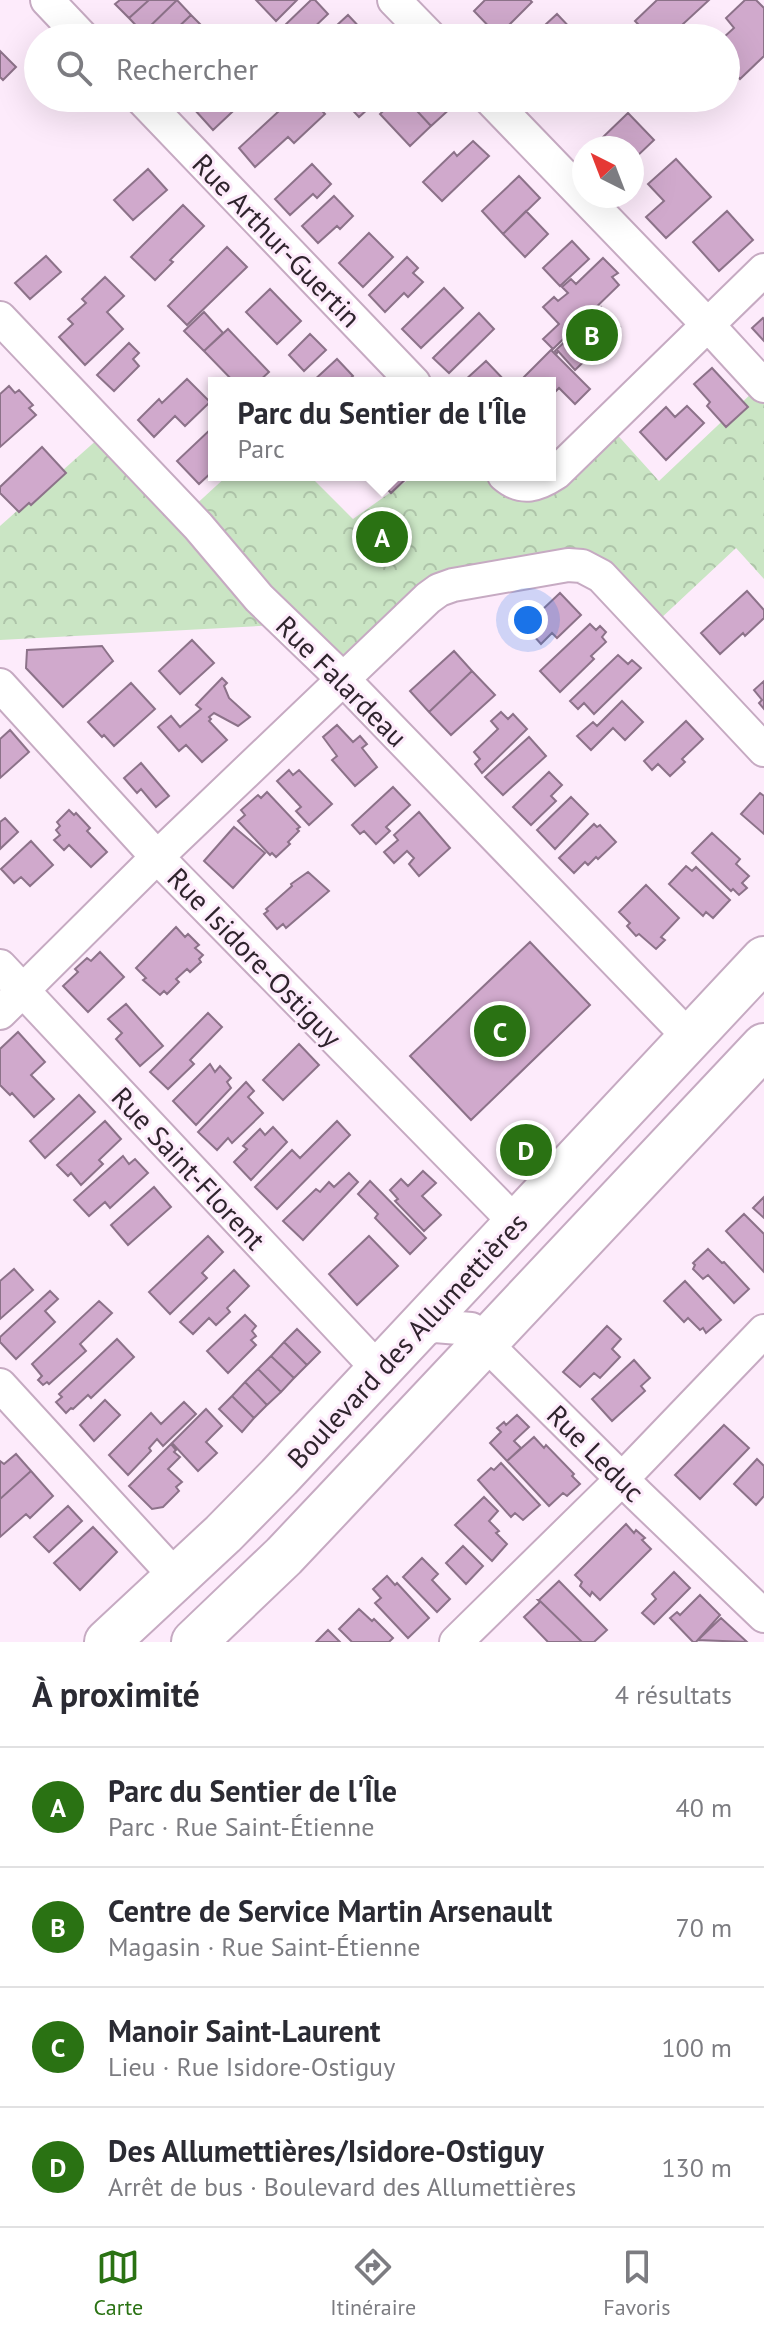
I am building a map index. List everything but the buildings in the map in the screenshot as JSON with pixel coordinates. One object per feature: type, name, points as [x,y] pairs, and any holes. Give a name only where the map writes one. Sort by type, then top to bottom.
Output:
[{"type":"main road","name":"Boulevard des Allumettières","points":[[107,1642],[279,1477],[764,959]]},
{"type":"main road","name":"Boulevard des Allumettières","points":[[194,1642],[284,1556],[764,1046]]},
{"type":"street","points":[[47,0],[70,24]]},
{"type":"street","points":[[394,0],[417,24]]},
{"type":"street","name":"Rue Arthur-Guertin","points":[[154,112],[408,377]]},
{"type":"street","points":[[503,112],[764,386]]},
{"type":"street","points":[[556,470],[764,270]]},
{"type":"street","name":"Rue Falardeau","points":[[0,318],[198,526],[259,598],[343,679],[690,1038]]},
{"type":"street","points":[[0,1013],[157,857],[428,598],[453,585],[568,565],[582,566],[601,576],[764,750]]},
{"type":"street","name":"Rue Isidore-Ostiguy","points":[[0,685],[157,857],[516,1223]]},
{"type":"street","name":"Rue Saint-Florent","points":[[0,966],[379,1370]]},
{"type":"street","name":"Rue Leduc","points":[[413,1332],[435,1326],[471,1329],[764,1616]]},
{"type":"street","points":[[456,1642],[622,1479],[764,1331]]},
{"type":"street","points":[[0,1385],[177,1578]]},
{"type":"green space","points":[[754,391],[764,402],[764,579],[736,548],[643,635],[581,570],[433,580],[419,585],[323,673],[279,625],[0,640],[0,526],[99,438],[179,520],[221,481],[315,481],[353,519],[407,481],[556,481],[556,448],[595,410],[659,481]]},
{"type":"place","name":"Centre de Service Martin Arsenault","points":[[592,335]]},
{"type":"place","name":"Parc du Sentier de l'Île","points":[[382,537]]},
{"type":"place","name":"Manoir Saint-Laurent","points":[[500,1031]]},
{"type":"place","name":"Des Allumettières/Isidore-Ostiguy","points":[[526,1150]]}]
